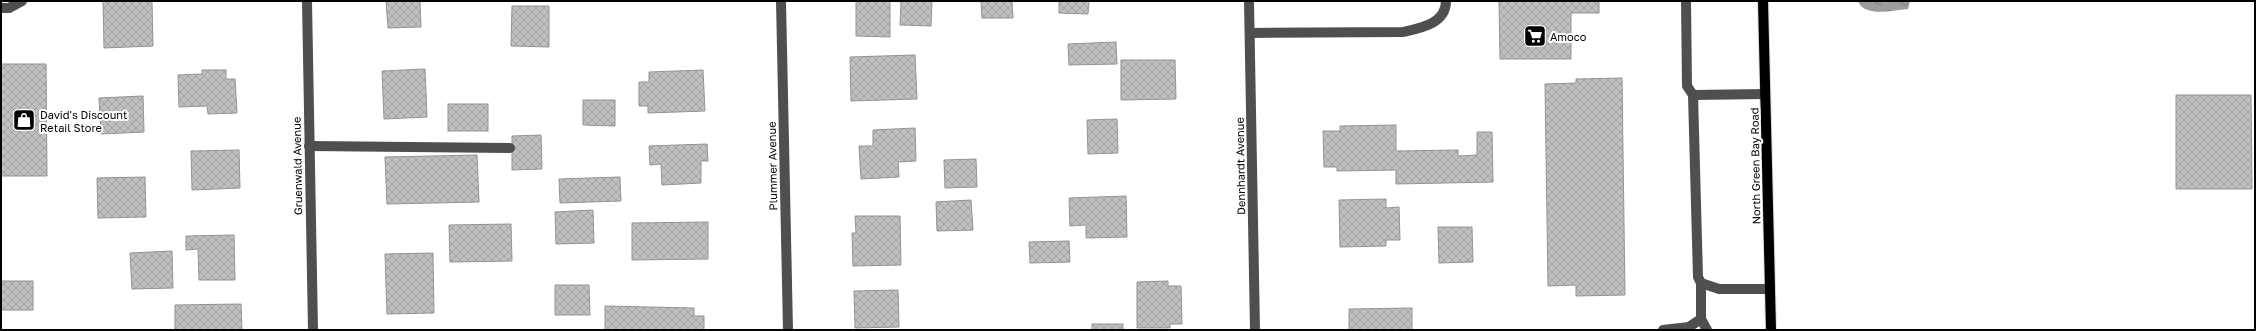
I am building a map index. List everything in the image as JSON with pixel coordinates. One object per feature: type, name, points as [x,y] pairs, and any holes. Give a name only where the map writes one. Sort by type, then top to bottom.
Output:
[{"type":"main road","name":"North Green Bay Road","points":[[1763,1],[1771,330]]},
{"type":"street","points":[[1,8],[9,8],[22,1]]},
{"type":"street","name":"Gruenwald Avenue","points":[[307,1],[313,330]]},
{"type":"street","name":"Plummer Avenue","points":[[781,1],[788,330]]},
{"type":"street","name":"Dennhardt Avenue","points":[[1249,1],[1255,330]]},
{"type":"street","points":[[1250,33],[1403,32],[1425,27],[1439,18],[1446,1]]},
{"type":"street","points":[[1686,1],[1687,86],[1693,95],[1698,277],[1701,283],[1701,319],[1707,330]]},
{"type":"street","points":[[1693,95],[1765,94]]},
{"type":"street","points":[[309,146],[510,148]]},
{"type":"street","points":[[1701,283],[1719,289],[1770,288]]},
{"type":"street","points":[[1663,330],[1680,330],[1689,327],[1701,319]]},
{"type":"water","points":[[1858,1],[1910,1],[1908,9],[1880,12],[1866,10]]},
{"type":"building","points":[[103,1],[152,1],[153,46],[104,48]]},
{"type":"building","points":[[386,1],[420,1],[421,27],[388,28]]},
{"type":"building","points":[[856,1],[890,1],[890,37],[856,36]]},
{"type":"building","points":[[901,1],[932,1],[931,26],[900,25]]},
{"type":"building","points":[[981,1],[1012,1],[1013,18],[982,18]]},
{"type":"building","points":[[1059,1],[1089,1],[1088,14],[1059,13]]},
{"type":"building","name":"Amoco","points":[[1499,1],[1599,1],[1599,13],[1571,13],[1571,59],[1500,59]]},
{"type":"building","points":[[512,6],[549,6],[549,47],[511,46]]},
{"type":"building","points":[[1116,42],[1117,64],[1069,65],[1068,44]]},
{"type":"building","points":[[915,55],[917,99],[851,101],[850,57]]},
{"type":"building","points":[[1121,60],[1175,60],[1176,99],[1121,100]]},
{"type":"building","name":"David's Discount Retail Store","points":[[1,64],[46,64],[47,176],[1,176]]},
{"type":"building","points":[[425,69],[427,117],[384,119],[382,71]]},
{"type":"building","points":[[202,70],[226,70],[226,79],[235,79],[237,113],[208,114],[207,106],[179,107],[178,75],[202,74]]},
{"type":"building","points":[[703,70],[705,111],[648,113],[648,106],[639,106],[639,82],[649,82],[649,72]]},
{"type":"building","points":[[1622,78],[1625,295],[1576,296],[1576,285],[1548,286],[1545,84],[1576,83],[1576,79]]},
{"type":"building","points":[[2176,95],[2251,95],[2252,189],[2176,189]]},
{"type":"building","points":[[143,96],[144,132],[101,134],[99,98]]},
{"type":"building","points":[[583,100],[615,100],[615,126],[583,125]]},
{"type":"building","points":[[448,104],[488,104],[488,131],[448,131]]},
{"type":"building","points":[[1117,119],[1118,153],[1088,154],[1087,120]]},
{"type":"building","points":[[1396,125],[1396,151],[1458,150],[1458,156],[1477,155],[1477,132],[1492,132],[1493,182],[1396,184],[1396,170],[1337,171],[1337,167],[1324,167],[1323,131],[1340,131],[1340,126]]},
{"type":"building","points":[[915,128],[916,161],[898,162],[899,177],[861,179],[859,146],[873,146],[873,130]]},
{"type":"building","points":[[541,135],[542,169],[512,170],[512,136]]},
{"type":"building","points":[[707,144],[708,161],[701,161],[701,183],[662,185],[661,164],[650,165],[649,146]]},
{"type":"building","points":[[239,150],[240,188],[192,190],[191,151]]},
{"type":"building","points":[[477,155],[479,202],[387,204],[385,157]]},
{"type":"building","points":[[976,159],[977,187],[945,188],[944,160]]},
{"type":"building","points":[[145,177],[146,217],[98,218],[97,178]]},
{"type":"building","points":[[620,177],[621,201],[560,203],[559,179]]},
{"type":"building","points":[[1126,196],[1127,237],[1086,238],[1086,225],[1070,226],[1069,198]]},
{"type":"building","points":[[1386,199],[1386,208],[1399,207],[1400,240],[1386,240],[1386,246],[1340,247],[1339,200]]},
{"type":"building","points":[[971,200],[973,230],[937,231],[936,202]]},
{"type":"building","points":[[593,210],[594,243],[556,244],[555,212]]},
{"type":"building","points":[[855,216],[900,216],[901,265],[853,266],[852,233],[856,233]]},
{"type":"building","points":[[708,222],[708,259],[632,260],[632,223]]},
{"type":"building","points":[[511,224],[512,261],[450,262],[449,225]]},
{"type":"building","points":[[1438,227],[1472,227],[1473,262],[1439,263]]},
{"type":"building","points":[[234,235],[235,280],[199,280],[198,249],[186,250],[186,236]]},
{"type":"building","points":[[1069,241],[1070,262],[1030,263],[1029,242]]},
{"type":"building","points":[[172,251],[173,288],[132,289],[130,253]]},
{"type":"building","points":[[433,253],[434,313],[387,314],[385,254]]},
{"type":"building","points":[[1,281],[33,281],[33,310],[1,310]]},
{"type":"building","points":[[1168,281],[1168,286],[1181,286],[1182,324],[1170,324],[1170,328],[1137,328],[1137,282]]},
{"type":"building","points":[[555,285],[589,285],[590,315],[555,315]]},
{"type":"building","points":[[898,290],[899,327],[855,328],[854,291]]},
{"type":"building","points":[[241,304],[242,330],[175,330],[175,305]]},
{"type":"building","points":[[605,306],[694,308],[694,316],[704,316],[704,330],[605,330]]},
{"type":"building","points":[[1412,308],[1412,330],[1349,330],[1349,309]]},
{"type":"building","points":[[1092,324],[1123,324],[1123,330],[1092,330]]},
{"type":"place","name":"Amoco","points":[[1535,36]]},
{"type":"place","name":"David's Discount Retail Store","points":[[24,120]]}]
